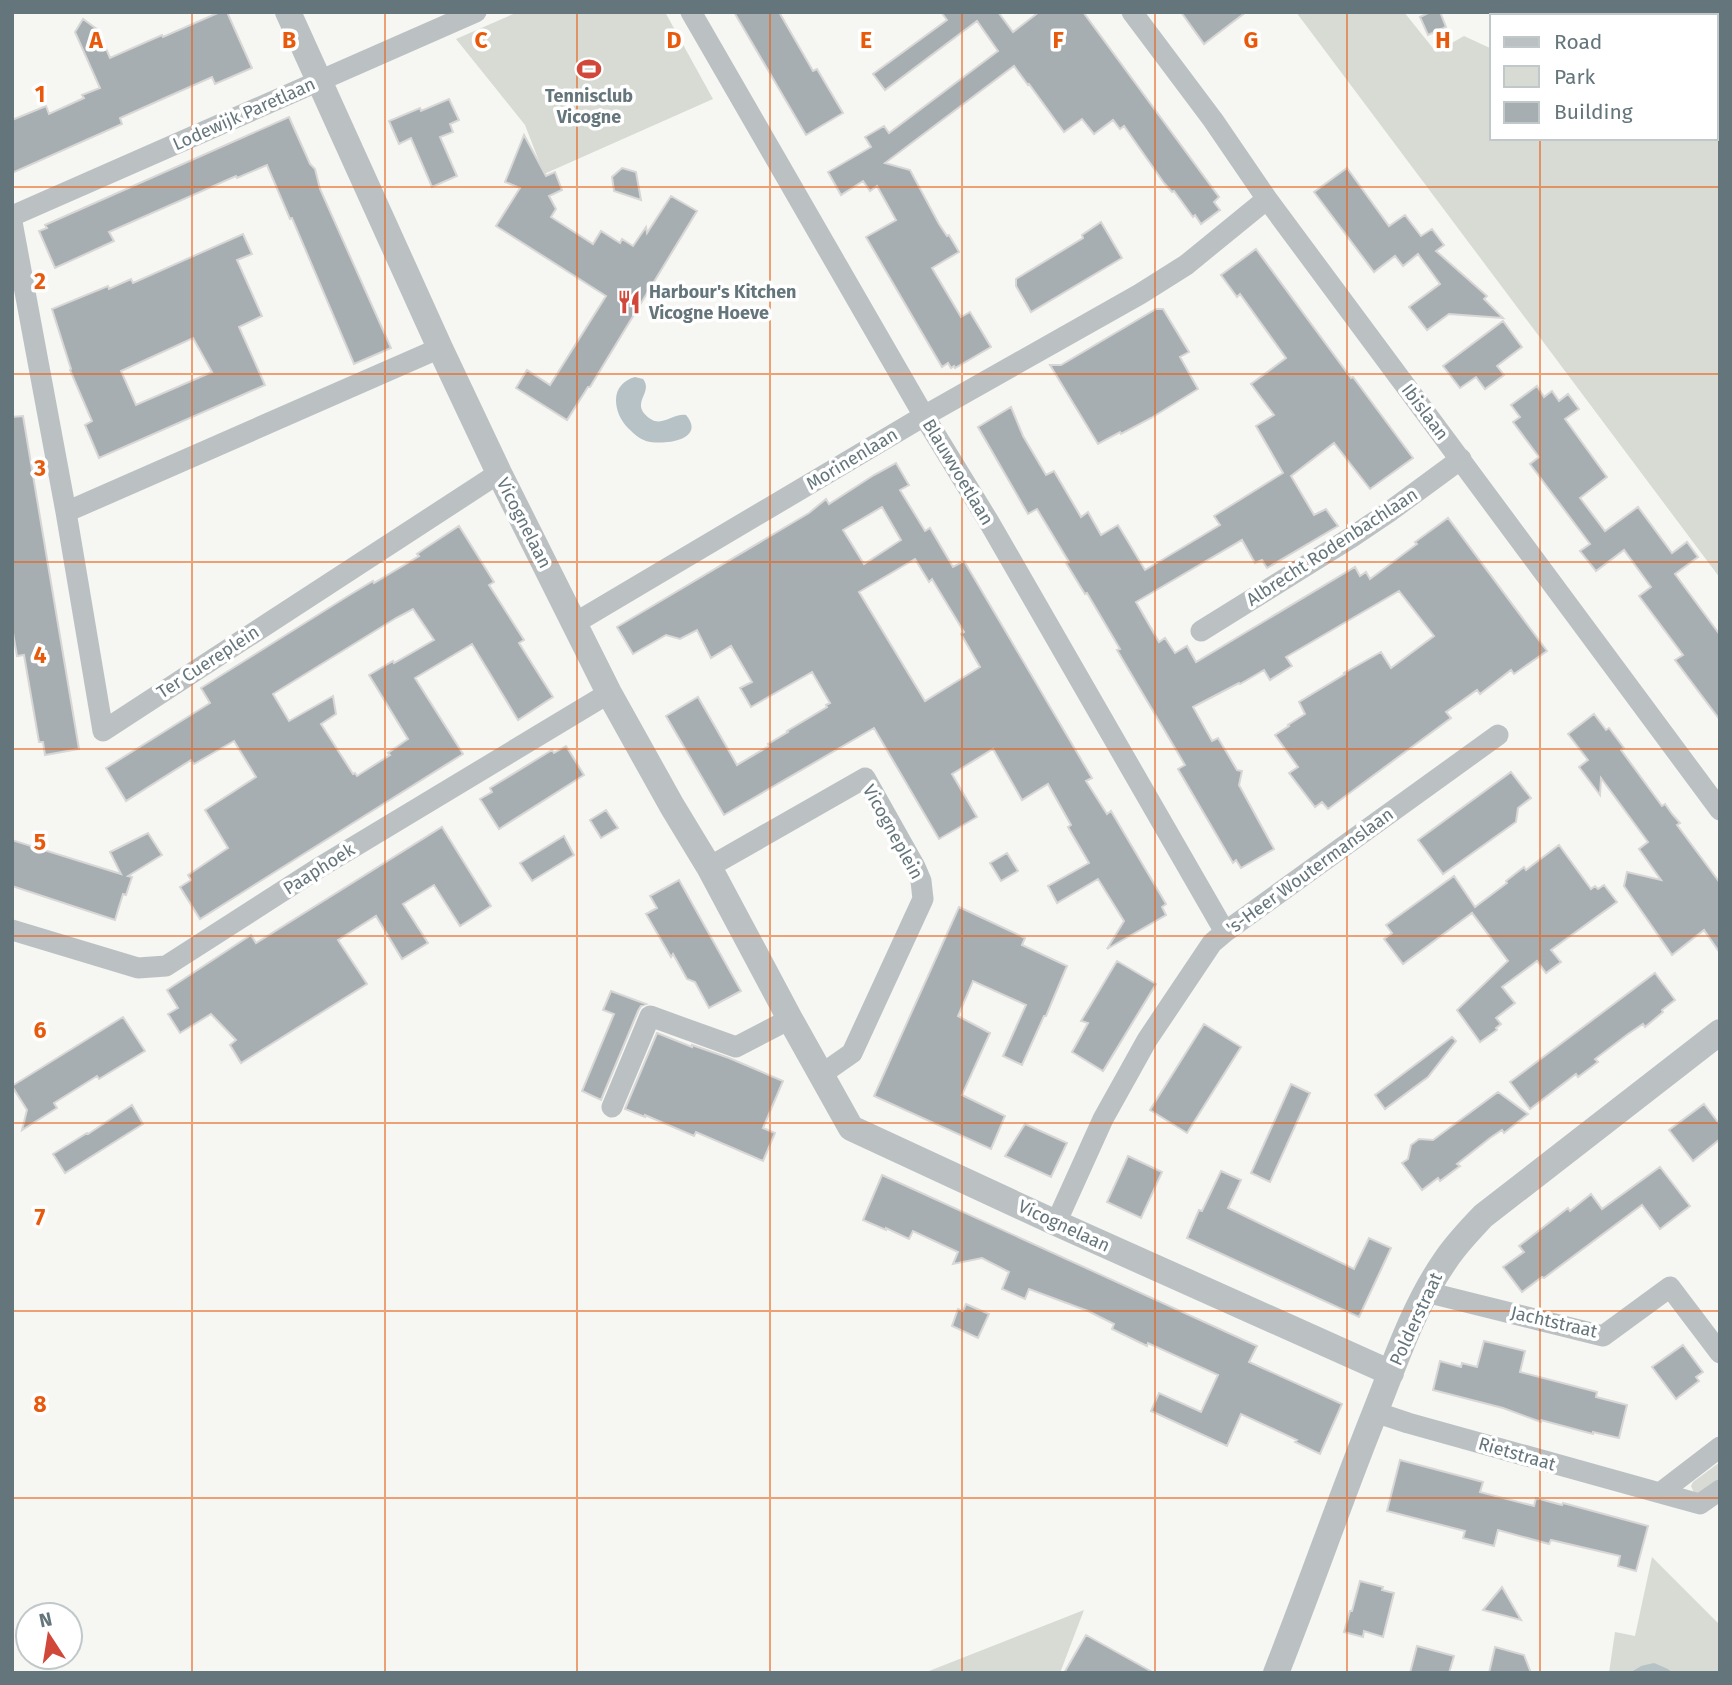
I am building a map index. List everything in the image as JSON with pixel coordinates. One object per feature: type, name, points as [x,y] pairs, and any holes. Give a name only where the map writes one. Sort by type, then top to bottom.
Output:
[{"type":"street","name":"Vicognelaan","points":[[288,12],[440,348],[575,624],[610,693],[709,867],[851,1128],[1391,1373]]},
{"type":"street","name":"Lodewijk Paretlaan","points":[[12,216],[476,12]]},
{"type":"street","name":"Blauwvoetlaan","points":[[691,12],[1225,932]]},
{"type":"street","name":"Ibislaan","points":[[1132,12],[1213,120],[1267,199],[1720,810]]},
{"type":"street","name":"Morinenlaan","points":[[575,624],[924,416],[1140,294],[1186,265],[1267,199]]},
{"type":"street","name":"Ter Cuereplein","points":[[12,222],[66,512],[103,731],[499,473]]},
{"type":"street","points":[[66,512],[440,348]]},
{"type":"street","name":"Albrecht Rodenbachlaan","points":[[1201,631],[1389,513],[1461,459]]},
{"type":"street","name":"Paaphoek","points":[[12,930],[138,968],[166,966],[317,869],[610,693]]},
{"type":"street","name":"'s-Heer Woutermanslaan","points":[[1056,1223],[1102,1119],[1147,1040],[1212,943],[1498,735]]},
{"type":"street","name":"Vicogneplein","points":[[709,867],[865,778],[915,867],[921,881],[923,899],[852,1053],[822,1074]]},
{"type":"street","points":[[612,1107],[650,1016],[736,1047],[790,1020]]},
{"type":"street","name":"Polderstraat","points":[[1276,1673],[1406,1334],[1443,1263],[1483,1216],[1720,1032]]},
{"type":"street","name":"Jachtstraat","points":[[1426,1292],[1603,1336],[1670,1287],[1720,1353]]},
{"type":"street","name":"Rietstraat","points":[[1375,1412],[1700,1504],[1720,1489]]},
{"type":"street","points":[[1660,1493],[1720,1447]]},
{"type":"green space","name":"Tennisclub Vicogne","points":[[518,12],[665,12],[713,99],[544,174],[525,125],[456,39]]},
{"type":"green space","points":[[1296,12],[1404,12],[1436,52],[1464,36],[1490,48],[1490,140],[1718,140],[1718,14],[1578,14],[1720,12],[1720,578]]},
{"type":"green space","points":[[1720,1462],[1720,1481],[1701,1495],[1694,1493],[1691,1486],[1693,1482]]},
{"type":"green space","points":[[1652,1557],[1720,1625],[1720,1673],[1673,1673],[1668,1669],[1641,1666],[1629,1673],[1609,1673],[1615,1632],[1635,1636]]},
{"type":"green space","points":[[1084,1610],[1060,1673],[924,1673]]},
{"type":"shaded area","points":[[635,377],[643,379],[646,384],[641,403],[643,413],[654,421],[686,415],[691,424],[687,436],[672,442],[646,441],[626,426],[618,412],[616,396],[621,385]]},
{"type":"shaded area","points":[[1654,1663],[1673,1673],[1629,1673],[1641,1666]]},
{"type":"building","points":[[220,12],[227,12],[252,68],[215,84],[212,77],[120,118],[122,124],[12,173],[12,120],[46,106],[49,114],[100,88],[75,32],[83,19],[98,30],[110,58]]},
{"type":"building","points":[[734,12],[779,12],[813,71],[817,69],[843,113],[806,135]]},
{"type":"building","points":[[941,12],[998,12],[1013,32],[1039,12],[1083,12],[1219,197],[1214,202],[1220,210],[1201,224],[1164,183],[1124,126],[1120,129],[1113,120],[1094,134],[1082,119],[1064,132],[1014,66],[885,163],[910,170],[939,224],[959,252],[932,268],[961,317],[970,312],[991,347],[955,368],[951,368],[948,363],[942,367],[866,237],[896,220],[877,186],[870,191],[863,181],[841,195],[828,172],[871,147],[865,137],[884,126],[889,133],[998,51],[977,21],[885,90],[873,74],[947,20]]},
{"type":"building","points":[[1181,12],[1246,12],[1204,44]]},
{"type":"building","points":[[1430,12],[1440,12],[1446,27],[1428,35],[1420,17]]},
{"type":"building","points":[[449,99],[459,120],[450,124],[453,132],[440,137],[457,176],[432,187],[411,138],[399,144],[389,121]]},
{"type":"building","points":[[289,117],[310,164],[315,169],[320,189],[391,348],[354,364],[267,165],[109,232],[114,241],[55,268],[39,231],[47,228],[45,225]]},
{"type":"building","points":[[524,135],[546,176],[555,172],[562,190],[549,196],[556,209],[551,217],[593,244],[601,231],[620,243],[622,239],[633,246],[646,227],[647,233],[671,196],[697,211],[590,387],[567,420],[516,388],[527,370],[550,385],[606,296],[496,226],[520,188],[505,182]]},
{"type":"building","points":[[622,168],[636,172],[641,200],[614,191],[612,177]]},
{"type":"building","points":[[1347,168],[1389,226],[1405,215],[1421,236],[1432,229],[1444,245],[1436,251],[1487,296],[1484,299],[1503,318],[1449,314],[1427,330],[1409,307],[1440,284],[1418,254],[1403,266],[1395,256],[1374,272],[1314,192]]},
{"type":"building","points":[[1101,222],[1122,258],[1031,312],[1016,286],[1016,279],[1083,238],[1082,235]]},
{"type":"building","points":[[243,234],[252,254],[237,260],[262,316],[239,327],[265,385],[99,458],[85,425],[92,421],[70,370],[52,309],[108,286],[109,289],[131,279],[133,283]],"holes":[[[193,338],[212,372],[136,405],[121,371]]]},
{"type":"building","points":[[1256,249],[1413,458],[1370,489],[1334,443],[1291,476],[1314,515],[1326,509],[1338,526],[1267,568],[1262,560],[1255,563],[1242,540],[1136,602],[1159,642],[1165,638],[1175,653],[1187,646],[1196,662],[1355,567],[1360,576],[1366,572],[1370,579],[1448,518],[1547,651],[1514,674],[1511,670],[1480,694],[1477,690],[1446,712],[1451,718],[1328,809],[1322,802],[1315,807],[1289,773],[1298,767],[1275,735],[1305,714],[1299,702],[1344,673],[1381,652],[1391,668],[1434,636],[1399,591],[1286,657],[1292,666],[1270,680],[1264,670],[1193,707],[1212,741],[1218,738],[1237,770],[1242,771],[1239,785],[1274,849],[1241,868],[1236,860],[1233,863],[1178,769],[1185,765],[1117,650],[1120,649],[1066,563],[1069,562],[1037,509],[1028,514],[978,427],[1011,407],[1023,436],[1046,475],[1054,471],[1081,517],[1088,512],[1101,535],[1118,525],[1145,570],[1220,525],[1214,516],[1283,473],[1256,426],[1274,415],[1251,384],[1286,358],[1240,294],[1237,297],[1221,275]]},
{"type":"building","points":[[1156,309],[1163,309],[1189,352],[1180,357],[1198,389],[1151,418],[1098,444],[1050,365],[1061,365]]},
{"type":"building","points":[[1503,321],[1522,347],[1497,366],[1504,375],[1485,389],[1476,377],[1460,388],[1443,366]]},
{"type":"building","points":[[1537,386],[1544,397],[1552,391],[1559,401],[1568,394],[1579,409],[1565,419],[1607,477],[1580,498],[1605,531],[1638,507],[1672,553],[1687,542],[1698,557],[1675,574],[1720,635],[1720,720],[1675,660],[1683,655],[1639,596],[1651,587],[1624,550],[1596,571],[1580,551],[1590,544],[1530,464],[1539,457],[1513,422],[1520,417],[1511,405]]},
{"type":"building","points":[[23,416],[79,749],[45,755],[43,742],[39,742],[24,655],[17,656],[12,627],[12,417]]},
{"type":"building","points":[[896,463],[909,485],[900,490],[925,531],[930,528],[953,567],[964,561],[1092,778],[1086,781],[1107,814],[1111,811],[1166,904],[1162,907],[1166,915],[1107,949],[1124,921],[1098,879],[1057,903],[1048,886],[1089,863],[1048,784],[1022,800],[993,749],[952,774],[977,817],[939,839],[874,728],[724,815],[666,716],[698,697],[737,765],[830,703],[812,672],[751,707],[740,688],[752,682],[731,646],[711,658],[697,630],[680,639],[666,635],[633,654],[617,627],[809,513],[826,499],[829,504]],"holes":[[[882,507],[901,540],[864,564],[843,530]],[[915,559],[929,582],[932,579],[964,632],[961,634],[980,667],[925,701],[859,592]]]},
{"type":"building","points":[[459,526],[494,582],[489,585],[524,640],[519,643],[553,697],[518,720],[472,644],[415,678],[463,754],[200,919],[180,887],[191,880],[188,875],[228,848],[205,810],[256,777],[234,741],[194,764],[191,760],[126,801],[106,768],[210,703],[201,688],[348,596],[419,556],[417,554]],"holes":[[[413,609],[434,640],[369,675],[408,739],[388,753],[390,755],[357,776],[353,774],[321,724],[336,714],[333,696],[289,721],[273,694]]]},
{"type":"building","points":[[1594,714],[1624,748],[1621,750],[1662,806],[1665,804],[1680,823],[1677,825],[1720,883],[1720,953],[1704,930],[1672,955],[1624,886],[1627,872],[1661,880],[1639,849],[1648,842],[1601,778],[1600,795],[1579,767],[1588,760],[1568,734]]},
{"type":"building","points":[[566,746],[584,775],[499,829],[480,799],[492,792],[490,788],[552,750],[554,753]]},
{"type":"building","points":[[1511,772],[1531,798],[1518,808],[1516,822],[1443,874],[1418,840]]},
{"type":"building","points":[[606,810],[618,828],[601,838],[590,820]]},
{"type":"building","points":[[442,827],[491,906],[460,926],[434,885],[403,904],[428,943],[402,959],[376,916],[338,940],[367,984],[241,1063],[230,1045],[236,1040],[211,1014],[180,1033],[168,1014],[178,1008],[167,990],[251,935],[256,943]]},
{"type":"building","points":[[148,833],[162,855],[128,876],[132,877],[126,895],[123,894],[115,920],[12,886],[12,840],[121,874],[110,852]]},
{"type":"building","points":[[564,836],[574,855],[532,881],[520,863]]},
{"type":"building","points":[[1559,845],[1591,889],[1604,885],[1617,902],[1551,950],[1561,962],[1546,973],[1537,961],[1502,987],[1515,1003],[1496,1018],[1501,1024],[1497,1030],[1480,1042],[1457,1010],[1508,961],[1472,913],[1403,964],[1384,939],[1392,933],[1386,925],[1454,876],[1475,907],[1524,867],[1526,870]]},
{"type":"building","points":[[1007,853],[1018,871],[1001,881],[990,863]]},
{"type":"building","points":[[679,880],[741,991],[709,1008],[695,982],[687,979],[673,954],[671,957],[646,914],[657,908],[650,896]]},
{"type":"building","points":[[959,907],[1025,938],[1022,945],[1067,966],[1022,1065],[1003,1056],[1026,1005],[973,981],[958,1016],[990,1033],[962,1095],[1005,1116],[991,1149],[874,1096]]},
{"type":"building","points":[[1117,961],[1156,984],[1103,1071],[1072,1052],[1088,1023],[1081,1021]]},
{"type":"building","points":[[1655,973],[1675,1000],[1645,1027],[1643,1024],[1628,1034],[1595,1059],[1598,1062],[1578,1077],[1576,1074],[1530,1109],[1510,1082]]},
{"type":"building","points":[[611,991],[646,1004],[638,1011],[601,1100],[582,1091],[614,1014],[603,1010]]},
{"type":"building","points":[[123,1017],[145,1051],[99,1079],[97,1076],[54,1103],[57,1108],[22,1130],[27,1110],[12,1086]]},
{"type":"building","points":[[1204,1024],[1241,1047],[1187,1133],[1150,1110]]},
{"type":"building","points":[[657,1033],[729,1058],[783,1081],[763,1128],[775,1133],[763,1161],[696,1132],[694,1136],[625,1109]]},
{"type":"building","points":[[1452,1037],[1456,1041],[1428,1077],[1385,1109],[1375,1095]]},
{"type":"building","points":[[1291,1084],[1310,1093],[1270,1182],[1251,1173]]},
{"type":"building","points":[[1498,1092],[1528,1114],[1504,1133],[1502,1130],[1490,1138],[1440,1181],[1438,1178],[1422,1190],[1402,1163],[1408,1159],[1411,1145],[1419,1139],[1433,1140]]},
{"type":"building","points":[[1704,1104],[1720,1125],[1720,1139],[1693,1161],[1669,1130]]},
{"type":"building","points":[[132,1105],[143,1124],[65,1173],[53,1154]]},
{"type":"building","points":[[1025,1124],[1067,1143],[1051,1177],[1005,1156]]},
{"type":"building","points":[[1128,1156],[1162,1172],[1141,1218],[1107,1202]]},
{"type":"building","points":[[1660,1167],[1690,1206],[1660,1229],[1642,1205],[1522,1292],[1503,1267],[1524,1252],[1519,1246],[1568,1208],[1570,1211],[1591,1194],[1602,1209]]},
{"type":"building","points":[[1221,1171],[1241,1180],[1228,1208],[1354,1269],[1369,1238],[1391,1248],[1359,1317],[1187,1238]]},
{"type":"building","points":[[882,1175],[1257,1346],[1249,1362],[1342,1404],[1320,1454],[1295,1442],[1297,1440],[1241,1414],[1227,1446],[1151,1411],[1159,1393],[1201,1412],[1218,1375],[1112,1329],[1114,1324],[1088,1311],[1029,1289],[1025,1299],[1002,1289],[1009,1272],[982,1258],[953,1264],[958,1252],[913,1231],[909,1239],[863,1220]]},
{"type":"building","points":[[966,1304],[989,1314],[978,1338],[952,1326],[958,1309],[963,1311]]},
{"type":"building","points":[[1484,1341],[1525,1351],[1520,1372],[1597,1392],[1596,1397],[1627,1405],[1619,1438],[1541,1422],[1503,1408],[1433,1390],[1440,1361],[1461,1367],[1462,1363],[1477,1367]]},
{"type":"building","points":[[1683,1345],[1703,1372],[1696,1377],[1699,1381],[1676,1399],[1652,1367]]},
{"type":"building","points":[[1400,1460],[1483,1482],[1480,1492],[1534,1506],[1536,1498],[1562,1505],[1563,1503],[1648,1526],[1636,1571],[1618,1566],[1620,1556],[1551,1540],[1549,1544],[1498,1530],[1494,1546],[1463,1538],[1465,1531],[1387,1511]]},
{"type":"building","points":[[1360,1581],[1394,1593],[1383,1637],[1364,1631],[1363,1637],[1344,1632]]},
{"type":"building","points":[[1502,1587],[1521,1620],[1483,1610]]},
{"type":"building","points":[[1086,1635],[1154,1673],[1064,1673]]},
{"type":"building","points":[[1417,1646],[1454,1656],[1449,1673],[1410,1673]]},
{"type":"building","points":[[1495,1647],[1524,1655],[1531,1673],[1489,1673]]},
{"type":"place","name":"Tennisclub Vicogne","points":[[589,69]]},
{"type":"place","name":"Harbour's Kitchen Vicogne Hoeve","points":[[629,302]]}]
